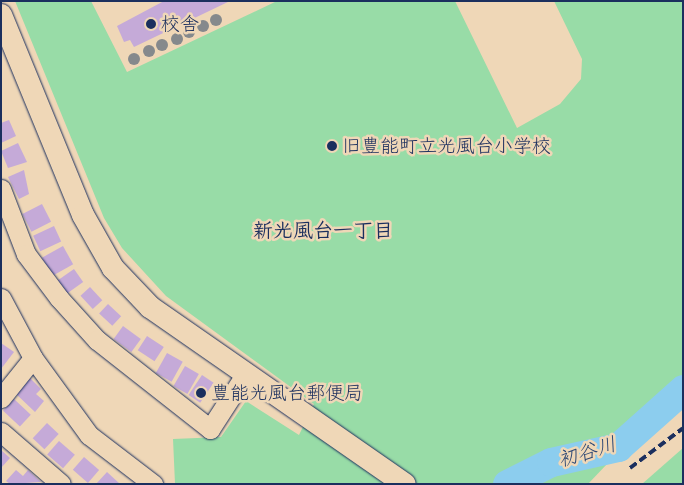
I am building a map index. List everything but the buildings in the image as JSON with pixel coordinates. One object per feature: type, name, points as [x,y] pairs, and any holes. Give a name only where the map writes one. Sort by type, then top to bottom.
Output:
[{"type":"street","points":[[1,15],[83,215],[108,261],[150,307],[245,375],[405,484]]},
{"type":"street","points":[[1,190],[26,254],[59,298],[97,340],[210,429],[245,375]]},
{"type":"street","points":[[1,298],[33,358],[89,435],[153,484]]},
{"type":"street","points":[[1,398],[33,358]]},
{"type":"street","points":[[1,432],[60,484]]},
{"type":"green space","points":[[15,1],[91,1],[127,72],[277,1],[455,1],[517,128],[560,104],[581,79],[582,59],[554,1],[683,1],[683,407],[608,463],[588,484],[175,484],[173,439],[221,437],[246,401],[299,435],[314,404],[166,296],[122,248],[104,218]]},
{"type":"green space","points":[[683,448],[683,484],[642,484]]},
{"type":"waterway","name":"初谷川","points":[[507,484],[551,462],[618,447],[683,389]]},
{"type":"railway","points":[[630,468],[683,428]]},
{"type":"place","name":"校舎","points":[[151,24]]},
{"type":"place","name":"旧豊能町立光風台小学校","points":[[332,146]]},
{"type":"place","name":"豊能光風台郵便局","points":[[201,393]]},
{"type":"district","name":"新光風台一丁目","points":[[323,230]]}]
